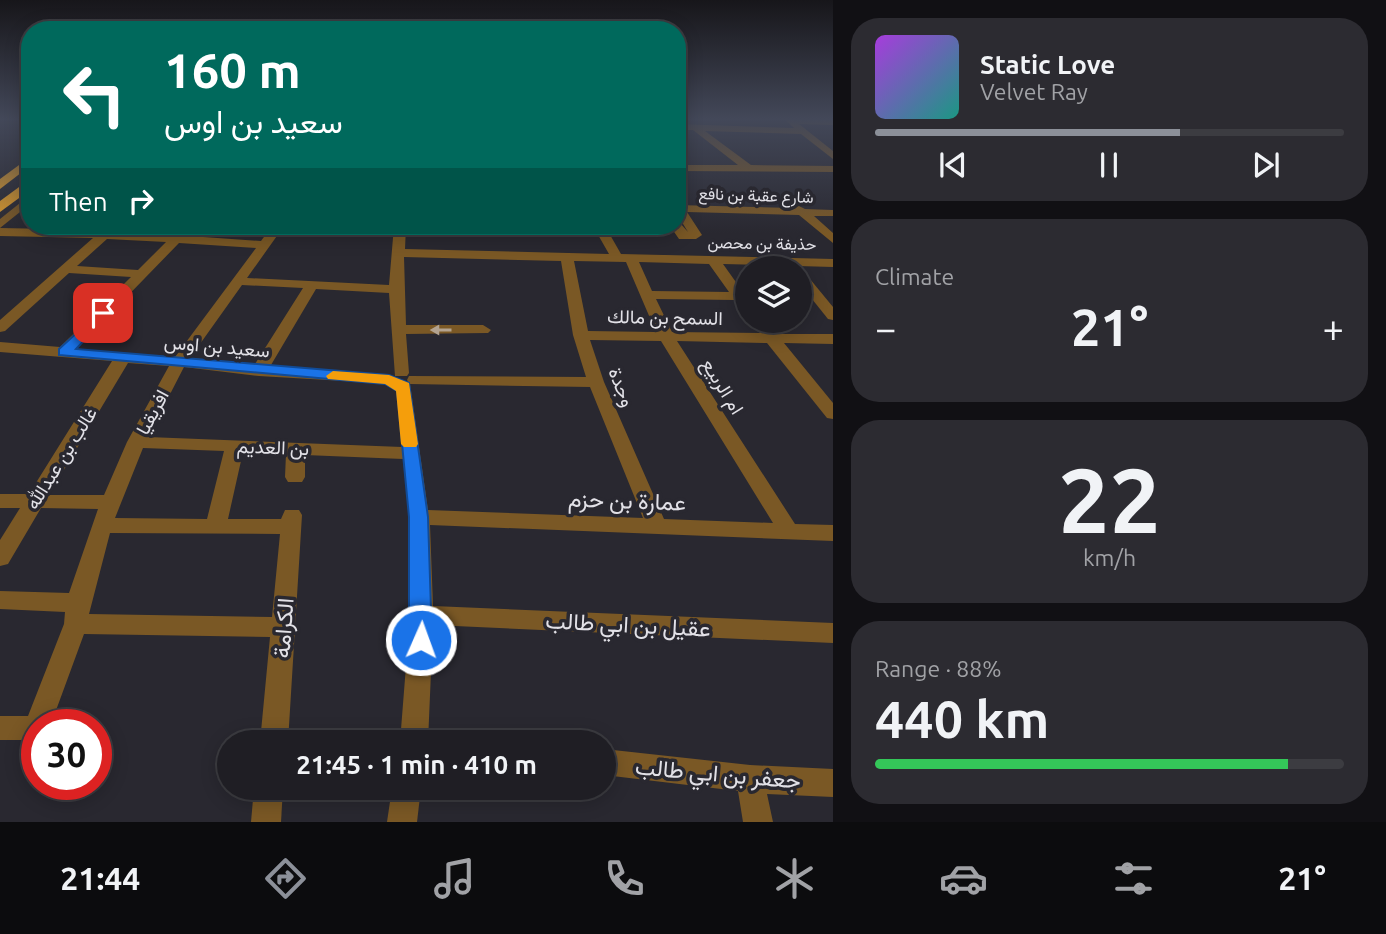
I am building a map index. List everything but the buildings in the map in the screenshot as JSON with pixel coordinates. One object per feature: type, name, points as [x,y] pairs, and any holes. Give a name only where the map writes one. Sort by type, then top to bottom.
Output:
[{"type":"highway","points":[[0,185],[21,168]]},
{"type":"highway","points":[[0,208],[21,190]]},
{"type":"street","points":[[733,156],[748,168]]},
{"type":"street","points":[[686,168],[833,169]]},
{"type":"street","points":[[0,225],[21,206]]},
{"type":"street","name":"شارع عقبة بن نافع","points":[[686,206],[833,211]]},
{"type":"street","points":[[800,209],[833,239]]},
{"type":"street","points":[[682,235],[696,235],[686,219]]},
{"type":"street","points":[[0,232],[21,232]]},
{"type":"street","points":[[0,328],[103,235]]},
{"type":"street","points":[[122,235],[263,245]]},
{"type":"street","name":"افريقيا","points":[[43,709],[77,613],[102,524],[136,442],[178,364],[271,235]]},
{"type":"street","points":[[399,235],[396,289],[398,330],[419,517],[422,615],[415,730]]},
{"type":"street","name":"ام الربيع","points":[[606,235],[648,295],[666,336],[789,532]]},
{"type":"street","points":[[64,352],[177,238]]},
{"type":"street","name":"حذيفة بن محصن","points":[[397,253],[566,255],[735,261]]},
{"type":"street","name":"وجدة","points":[[566,255],[580,335],[596,382],[657,528]]},
{"type":"street","points":[[713,260],[735,288]]},
{"type":"street","name":"حذيفة بن محصن","points":[[812,263],[833,262]]},
{"type":"street","points":[[66,269],[142,274]]},
{"type":"street","points":[[236,281],[396,289]]},
{"type":"street","points":[[259,371],[311,286]]},
{"type":"street","points":[[812,291],[833,316]]},
{"type":"street","points":[[648,295],[735,299]]},
{"type":"street","points":[[812,297],[817,297]]},
{"type":"street","points":[[398,330],[483,330]]},
{"type":"street","points":[[766,333],[833,414]]},
{"type":"street","name":"السمح بن مالك","points":[[580,335],[833,339]]},
{"type":"street","name":"سعيد بن اوس","points":[[0,347],[259,371],[402,380],[596,382]]},
{"type":"street","name":"غالب بن عبدالله","points":[[0,558],[123,357]]},
{"type":"street","name":"بن العديم","points":[[136,442],[411,453]]},
{"type":"street","points":[[102,524],[216,526],[235,446]]},
{"type":"street","points":[[295,477],[296,447]]},
{"type":"street","points":[[0,501],[111,502]]},
{"type":"street","name":"عمارة بن حزم","points":[[419,517],[833,533]]},
{"type":"street","name":"الكرامة","points":[[216,526],[291,521],[275,730]]},
{"type":"street","points":[[0,600],[77,613],[284,627]]},
{"type":"street","name":"عقيل بن ابي طالب","points":[[422,615],[833,633]]},
{"type":"street","points":[[0,728],[21,727]]},
{"type":"street","name":"جعفر بن ابي طالب","points":[[616,763],[750,779],[833,783]]},
{"type":"street","points":[[750,779],[758,822]]},
{"type":"street","points":[[266,822],[269,800]]},
{"type":"street","points":[[402,822],[405,800]]},
{"type":"slow traffic","points":[[333,376],[389,380],[404,387],[410,444]]},
{"type":"route","points":[[103,313],[64,352],[259,371],[389,380],[404,387],[419,517],[421,640]]}]
